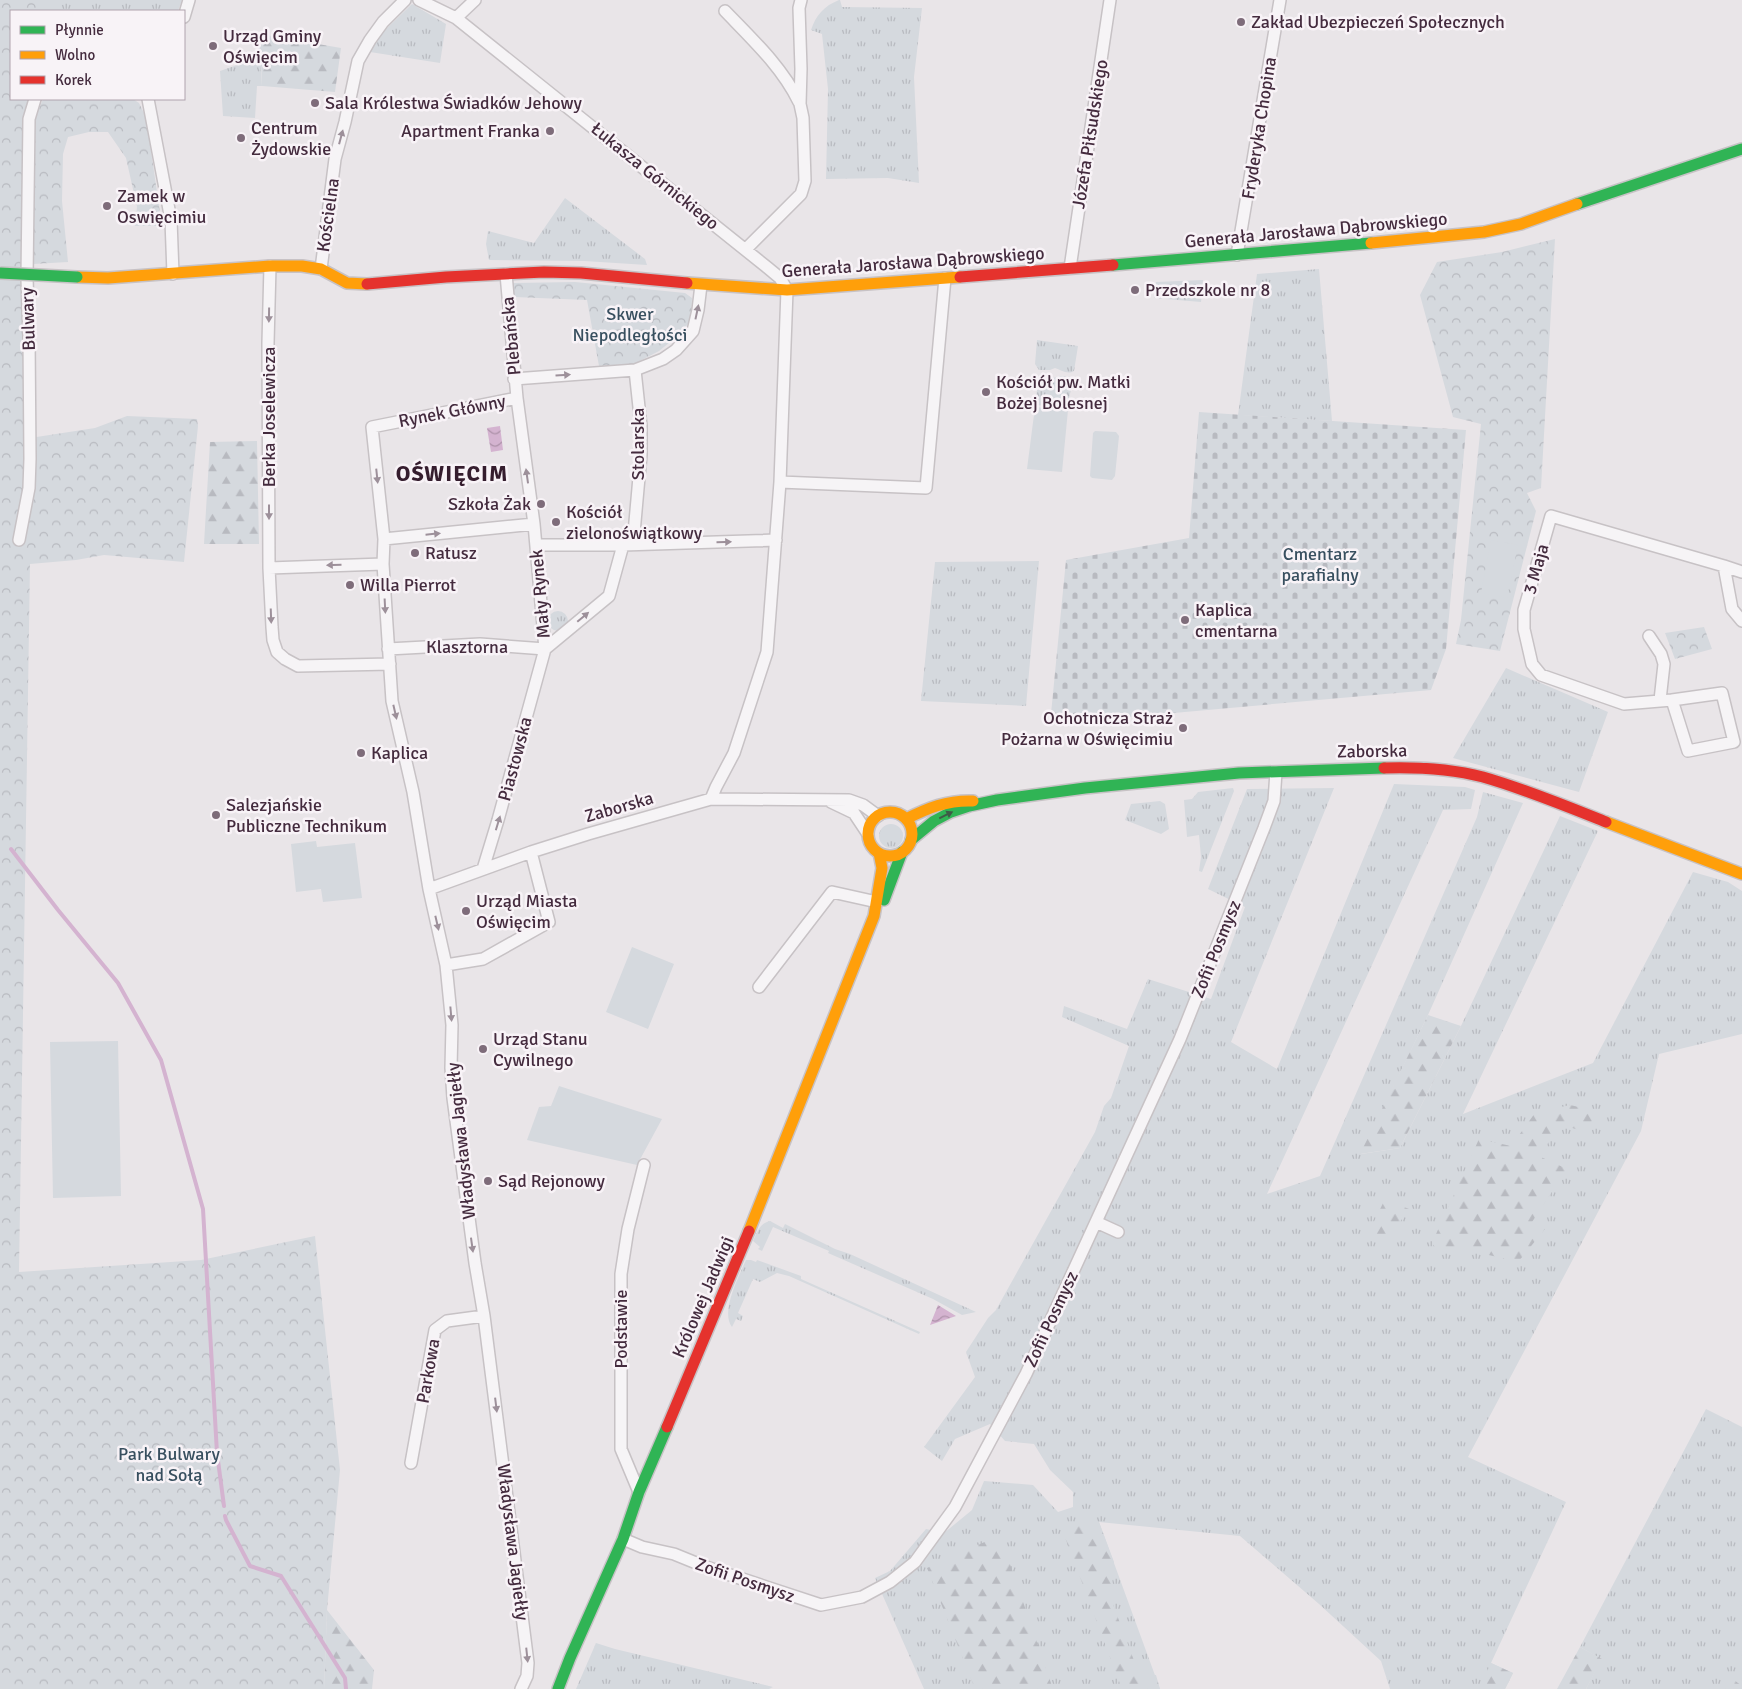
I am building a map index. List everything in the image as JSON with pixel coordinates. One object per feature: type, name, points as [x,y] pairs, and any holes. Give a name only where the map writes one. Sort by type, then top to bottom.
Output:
[{"type":"street","points":[[185,14],[189,0]]},
{"type":"street","name":"Kościelna","points":[[321,269],[335,159],[358,61],[383,22],[405,0]]},
{"type":"street","name":"Łukasza Górnickiego","points":[[419,0],[456,18],[746,250],[780,278],[787,290]]},
{"type":"street","points":[[456,18],[475,0]]},
{"type":"street","points":[[800,104],[799,8],[801,0]]},
{"type":"street","name":"Józefa Piłsudskiego","points":[[1070,268],[1110,0]]},
{"type":"street","name":"Fryderyka Chopina","points":[[1237,255],[1280,0]]},
{"type":"street","points":[[724,11],[750,36],[790,83],[800,104],[803,118],[806,169],[805,182],[801,194],[746,250]]},
{"type":"street","name":"Bulwary","points":[[19,540],[29,488],[27,278],[29,119],[35,100]]},
{"type":"street","points":[[148,100],[171,220],[174,274]]},
{"type":"street","name":"Generała Jarosława Dąbrowskiego","points":[[0,273],[108,278],[270,266],[302,266],[321,269],[347,283],[360,284],[544,272],[581,273],[741,288],[787,290],[1457,236],[1521,224],[1628,186],[1742,149]]},
{"type":"street","name":"Berka Joselewicza","points":[[270,266],[268,343],[269,568],[273,640],[277,652],[298,666],[390,664]]},
{"type":"street","name":"Plebańska","points":[[506,274],[517,398]]},
{"type":"street","points":[[780,482],[926,488],[945,278]]},
{"type":"street","points":[[514,379],[635,370],[664,359],[676,350],[693,330],[701,284]]},
{"type":"street","points":[[711,799],[734,753],[767,652],[780,482],[787,290]]},
{"type":"street","name":"Stolarska","points":[[623,545],[634,533],[641,455],[641,426],[635,370]]},
{"type":"street","name":"Rynek Główny","points":[[383,564],[384,539],[372,428],[517,398],[534,524]]},
{"type":"street","name":"3 Maja","points":[[1650,636],[1661,654],[1664,664],[1666,700],[1688,751],[1734,742],[1722,692],[1666,700],[1624,704],[1541,675],[1532,664],[1524,628],[1524,610],[1551,516],[1742,572]]},
{"type":"street","points":[[384,539],[534,524]]},
{"type":"street","name":"Mały Rynek","points":[[534,524],[545,649]]},
{"type":"street","points":[[536,546],[776,540]]},
{"type":"street","name":"Mały Rynek","points":[[545,649],[609,596],[623,545]]},
{"type":"street","points":[[269,568],[383,564]]},
{"type":"street","name":"Władysława Jagiełły","points":[[383,564],[392,701],[413,792],[429,889],[446,965],[452,1025],[451,1068],[453,1098],[484,1316],[528,1663],[527,1676],[521,1689]]},
{"type":"street","points":[[1724,566],[1732,610],[1742,621]]},
{"type":"street","name":"Klasztorna","points":[[388,649],[480,644],[545,649]]},
{"type":"street","name":"Piastowska","points":[[483,869],[545,649]]},
{"type":"street","name":"Zaborska","points":[[906,819],[938,803],[954,800],[987,801],[1184,778],[1276,772],[1407,768],[1444,770],[1482,777],[1531,792],[1742,874]]},
{"type":"street","name":"Zofii Posmysz","points":[[623,1539],[674,1554],[706,1567],[821,1605],[862,1597],[890,1582],[914,1562],[955,1508],[1026,1374],[1180,1039],[1274,801],[1276,772]]},
{"type":"street","name":"Zaborska","points":[[429,889],[531,852],[711,799],[849,800],[863,805],[878,816]]},
{"type":"street","name":"Zaborska","points":[[827,801],[854,813],[868,834]]},
{"type":"street","name":"Zaborska","points":[[911,840],[942,816],[987,801]]},
{"type":"street","points":[[892,812],[900,814],[906,819],[911,829],[911,840],[902,852],[890,856],[879,853],[871,844],[868,834],[873,820],[878,816],[892,812]]},
{"type":"street","points":[[446,965],[483,959],[548,922],[531,852]]},
{"type":"street","name":"Królowej Jadwigi","points":[[558,1689],[623,1539],[639,1492],[760,1205],[874,916],[884,899],[902,852]]},
{"type":"street","name":"Królowej Jadwigi","points":[[874,916],[882,868],[879,853]]},
{"type":"street","points":[[760,987],[832,892],[877,902]]},
{"type":"street","name":"Podstawie","points":[[639,1492],[621,1450],[621,1274],[628,1229],[644,1165]]},
{"type":"street","points":[[1096,1222],[1118,1232]]},
{"type":"street","name":"Parkowa","points":[[410,1463],[435,1330],[447,1321],[484,1316]]},
{"type":"green space","points":[[0,0],[182,0],[178,10],[10,10]]},
{"type":"green space","name":"Park Bulwary nad Sołą","points":[[0,0],[46,0],[45,10],[10,10],[10,100],[29,100],[23,117],[23,436],[30,438],[95,428],[127,416],[197,419],[198,426],[184,562],[104,555],[76,560],[30,564],[19,1272],[201,1260],[315,1236],[340,1470],[327,1610],[324,1689],[0,1689]]},
{"type":"green space","points":[[839,0],[842,7],[922,8],[914,77],[919,183],[888,178],[826,179],[828,89],[822,34],[811,30],[821,12]]},
{"type":"green space","points":[[412,4],[446,24],[440,63],[370,52],[382,33]]},
{"type":"green space","points":[[266,35],[341,48],[335,92],[262,86],[261,63],[257,44]]},
{"type":"green space","points":[[260,57],[262,86],[257,86],[255,118],[223,116],[220,71]]},
{"type":"green space","points":[[43,100],[134,100],[139,103],[146,117],[162,226],[135,226],[137,207],[126,158],[108,132],[89,132],[68,137],[63,154],[62,201],[68,262],[33,264],[35,118]]},
{"type":"green space","points":[[565,198],[645,259],[647,265],[584,261],[489,260],[486,244],[488,231],[534,243]]},
{"type":"green space","points":[[1555,239],[1541,488],[1527,493],[1536,511],[1500,651],[1456,644],[1461,620],[1481,424],[1453,417],[1420,295],[1437,262],[1502,252]]},
{"type":"green space","points":[[1319,269],[1332,421],[1238,415],[1257,274]]},
{"type":"green space","points":[[1203,280],[1201,302],[1154,298],[1156,282]]},
{"type":"green space","name":"Skwer Niepodległości","points":[[575,282],[685,293],[692,298],[691,320],[680,334],[659,351],[634,364],[599,366],[587,300],[514,297],[513,283]]},
{"type":"green space","points":[[1037,340],[1078,346],[1074,371],[1066,372],[1055,368],[1039,370],[1035,364]]},
{"type":"green space","points":[[1049,374],[1053,378],[1061,376],[1071,377],[1070,393],[1065,407],[1035,405],[1039,375]]},
{"type":"green space","points":[[1035,407],[1068,410],[1062,472],[1027,469]]},
{"type":"green space","name":"Cmentarz parafialny","points":[[1199,412],[1466,430],[1446,649],[1431,690],[1050,724],[1066,560],[1189,538]]},
{"type":"green space","points":[[1095,431],[1116,432],[1119,436],[1115,476],[1112,480],[1092,478],[1090,476],[1093,433]]},
{"type":"green space","points":[[257,441],[259,544],[204,544],[210,442]]},
{"type":"green space","points":[[1491,540],[1518,545],[1507,598],[1481,593]]},
{"type":"green space","points":[[1039,561],[1026,706],[921,701],[935,562]]},
{"type":"green space","points":[[558,611],[565,614],[568,621],[565,628],[558,631],[551,628],[548,621],[551,614]]},
{"type":"green space","points":[[1704,627],[1712,649],[1675,659],[1665,633]]},
{"type":"green space","points":[[1506,668],[1608,712],[1579,792],[1453,758]]},
{"type":"green space","points":[[1394,784],[1465,787],[1475,790],[1471,809],[1443,810],[1267,1194],[1320,1176],[1477,817],[1483,792],[1523,803],[1428,1015],[1361,1154],[1400,1148],[1461,1026],[1560,816],[1598,831],[1463,1114],[1593,1063],[1693,872],[1728,882],[1742,891],[1742,1034],[1659,1054],[1641,1131],[1468,1457],[1566,1502],[1491,1663],[1513,1673],[1505,1689],[1390,1689],[1381,1661],[1319,1604],[1240,1536],[1099,1522],[1160,1689],[924,1689],[875,1578],[890,1571],[926,1529],[944,1533],[972,1510],[984,1481],[1033,1485],[1058,1512],[1073,1507],[1073,1492],[1050,1470],[1034,1444],[1005,1441],[990,1424],[955,1439],[942,1461],[924,1447],[975,1377],[966,1352],[988,1318],[996,1310],[1095,1132],[1104,1106],[1111,1098],[1129,1046],[1062,1017],[1064,1006],[1127,1029],[1148,979],[1211,999],[1245,907],[1208,889],[1247,789],[1334,788],[1231,1042],[1277,1069]]},
{"type":"green space","points":[[1233,788],[1234,791],[1202,872],[1199,871],[1201,857],[1199,835],[1187,837],[1184,800],[1192,799],[1198,792]]},
{"type":"green space","points":[[1160,801],[1165,804],[1169,829],[1161,834],[1125,820],[1131,804]]},
{"type":"green space","points":[[891,824],[896,825],[902,831],[902,841],[896,847],[891,848],[886,847],[880,841],[879,836],[880,831],[886,825]]},
{"type":"green space","points":[[316,841],[317,847],[355,843],[362,898],[323,902],[321,889],[296,892],[291,844]]},
{"type":"green space","points":[[632,947],[674,964],[648,1029],[606,1012]]},
{"type":"green space","points":[[1428,1015],[1461,1026],[1400,1148],[1360,1154]]},
{"type":"green space","points":[[118,1041],[121,1196],[53,1198],[50,1042]]},
{"type":"green space","points":[[559,1086],[662,1119],[637,1165],[527,1140],[539,1107],[551,1106]]},
{"type":"green space","points":[[1570,1105],[1596,1111],[1587,1133],[1558,1123],[1541,1157],[1567,1169],[1532,1222],[1545,1229],[1518,1262],[1468,1250],[1438,1251],[1432,1243],[1479,1139],[1511,1146],[1535,1113]]},
{"type":"green space","points":[[1385,1199],[1409,1209],[1381,1249],[1370,1230]]},
{"type":"green space","points":[[770,1221],[783,1228],[785,1224],[835,1249],[850,1254],[976,1312],[962,1315],[933,1299],[773,1227],[762,1251],[758,1249],[760,1247],[753,1241],[761,1226]]},
{"type":"green space","points":[[746,1260],[756,1262],[757,1260],[801,1276],[801,1279],[920,1332],[919,1334],[789,1276],[777,1273],[760,1282],[753,1279],[738,1313],[743,1316],[741,1321],[736,1319],[732,1327],[728,1312],[729,1303]]},
{"type":"green space","points":[[1706,1409],[1742,1427],[1742,1689],[1586,1689],[1601,1659],[1580,1647]]},
{"type":"green space","points":[[1099,1522],[1114,1562],[1111,1599],[1139,1674],[1156,1675],[1160,1689],[1122,1689],[1060,1524]]},
{"type":"green space","points":[[1000,1535],[1053,1689],[975,1689],[927,1568]]},
{"type":"green space","points":[[327,1610],[374,1670],[372,1689],[324,1689]]},
{"type":"green space","points":[[596,1643],[773,1687],[769,1689],[576,1689]]},
{"type":"green space","points":[[1580,1647],[1602,1659],[1586,1689],[1557,1689]]},
{"type":"green space","points":[[1491,1663],[1513,1673],[1505,1689],[1479,1689]]},
{"type":"green space","points":[[1726,1674],[1742,1686],[1742,1689],[1718,1689]]},
{"type":"water","points":[[500,426],[503,450],[491,452],[487,428]]},
{"type":"water","points":[[938,1305],[956,1316],[930,1325]]},
{"type":"waterway","points":[[11,849],[118,983],[161,1060],[203,1209],[217,1453],[224,1506]]},
{"type":"waterway","points":[[225,1516],[250,1566],[281,1576],[345,1678],[346,1689]]},
{"type":"traffic: fast","points":[[1577,204],[1742,149]]},
{"type":"traffic: fast","points":[[1113,265],[1371,243]]},
{"type":"traffic: fast","points":[[0,273],[77,277]]},
{"type":"traffic: fast","points":[[911,840],[934,821],[951,812],[997,800],[1085,788],[1239,773],[1384,768]]},
{"type":"traffic: fast","points":[[884,900],[902,852]]},
{"type":"traffic: fast","points":[[558,1689],[623,1539],[639,1492],[667,1427]]},
{"type":"traffic: slow","points":[[1371,243],[1484,232],[1521,224],[1577,204]]},
{"type":"traffic: slow","points":[[77,277],[108,278],[270,266],[302,266],[321,269],[347,283],[367,284]]},
{"type":"traffic: slow","points":[[687,283],[787,290],[960,277]]},
{"type":"traffic: slow","points":[[906,819],[938,806],[955,802],[973,801]]},
{"type":"traffic: slow","points":[[890,812],[902,816],[908,822],[912,834],[908,846],[902,852],[890,856],[878,852],[872,846],[868,834],[872,822],[878,816],[890,812]]},
{"type":"traffic: slow","points":[[1606,822],[1742,874]]},
{"type":"traffic: slow","points":[[749,1231],[874,916],[882,868],[879,853]]},
{"type":"traffic: jam","points":[[960,277],[1113,265]]},
{"type":"traffic: jam","points":[[367,284],[446,277],[544,272],[581,273],[687,283]]},
{"type":"traffic: jam","points":[[1384,768],[1434,769],[1483,777],[1530,792],[1606,822]]},
{"type":"traffic: jam","points":[[667,1427],[749,1231]]},
{"type":"place","name":"Zakład Ubezpieczeń Społecznych","points":[[1241,22]]},
{"type":"place","name":"Urząd Gminy Oświęcim","points":[[213,46]]},
{"type":"place","name":"Sala Królestwa Świadków Jehowy","points":[[315,103]]},
{"type":"place","name":"Apartment Franka","points":[[550,131]]},
{"type":"place","name":"Centrum Żydowskie","points":[[241,138]]},
{"type":"place","name":"Zamek w Oswięcimiu","points":[[107,206]]},
{"type":"place","name":"Przedszkole nr 8","points":[[1135,290]]},
{"type":"place","name":"Kościół pw. Matki Bożej Bolesnej","points":[[986,392]]},
{"type":"place","name":"Szkoła Żak","points":[[541,504]]},
{"type":"place","name":"Kościół zielonoświątkowy","points":[[556,522]]},
{"type":"place","name":"Ratusz","points":[[415,553]]},
{"type":"place","name":"Willa Pierrot","points":[[350,585]]},
{"type":"place","name":"Kaplica cmentarna","points":[[1185,620]]},
{"type":"place","name":"Ochotnicza Straż Pożarna w Oświęcimiu","points":[[1183,728]]},
{"type":"place","name":"Kaplica","points":[[361,753]]},
{"type":"place","name":"Salezjańskie Publiczne Technikum","points":[[216,815]]},
{"type":"place","name":"Urząd Miasta Oświęcim","points":[[466,911]]},
{"type":"place","name":"Urząd Stanu Cywilnego","points":[[483,1049]]},
{"type":"place","name":"Sąd Rejonowy","points":[[488,1181]]},
{"type":"district","name":"OŚWIĘCIM","points":[[452,473]]}]
